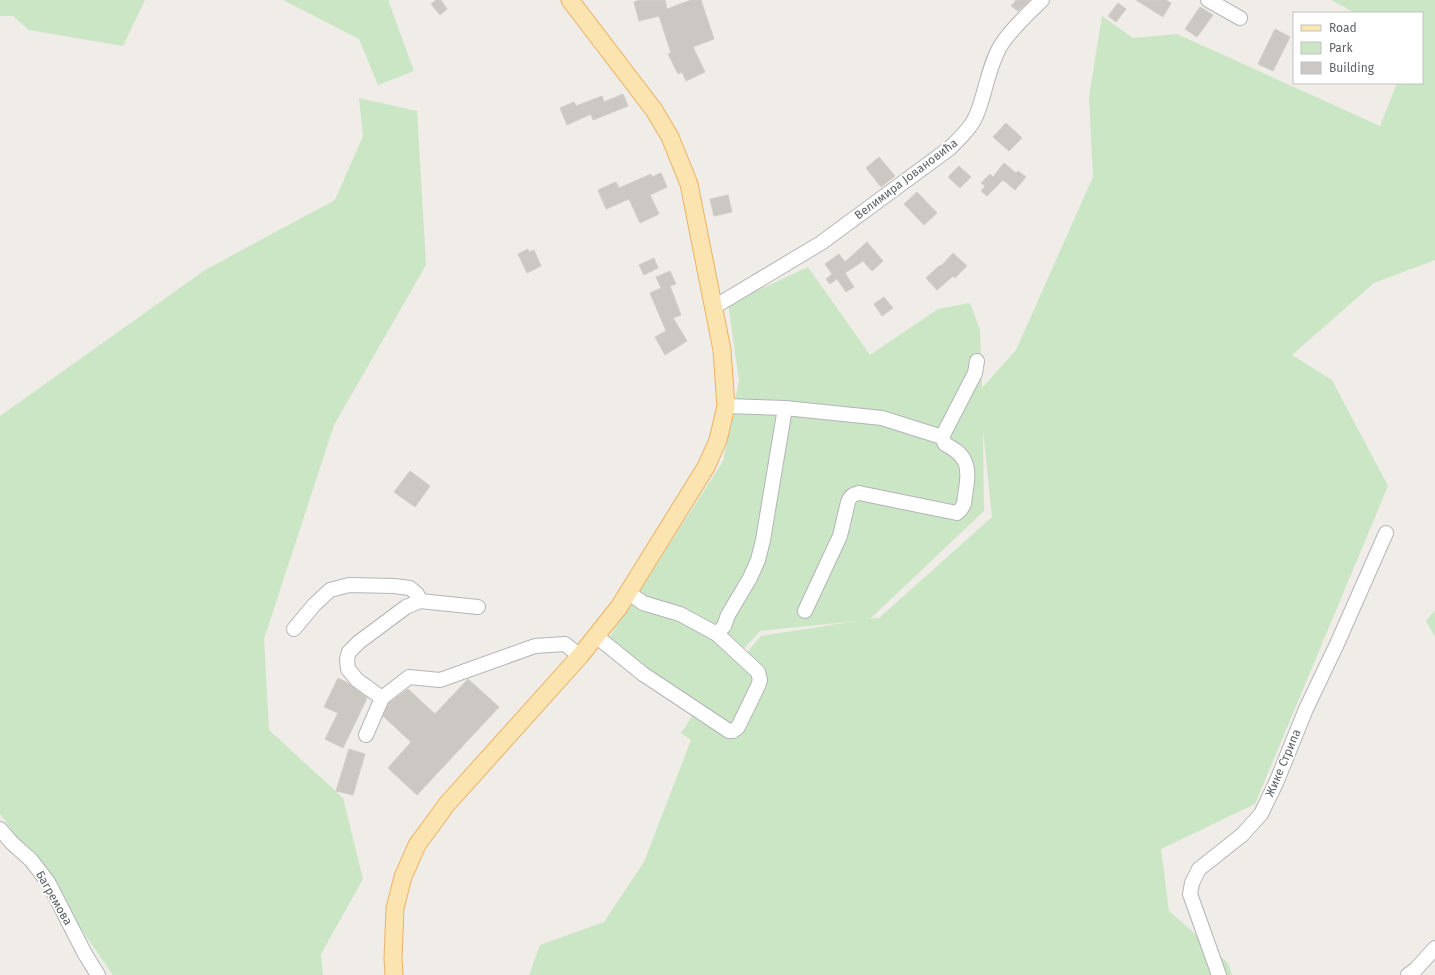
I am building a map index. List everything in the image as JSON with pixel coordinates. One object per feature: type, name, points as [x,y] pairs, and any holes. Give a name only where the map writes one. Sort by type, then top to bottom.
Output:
[{"type":"main road","points":[[394,975],[392,959],[395,908],[403,877],[417,845],[447,804],[580,656],[619,607],[706,467],[718,440],[726,406],[722,350],[689,184],[670,137],[654,110],[570,0]]},
{"type":"street","name":"Велимира Јовановића","points":[[714,307],[821,243],[950,148],[967,131],[977,113],[991,67],[1001,46],[1013,30],[1042,0]]},
{"type":"street","points":[[1208,0],[1240,18]]},
{"type":"street","points":[[942,437],[975,373],[977,361]]},
{"type":"street","points":[[726,406],[785,408],[882,418],[942,437],[945,444],[957,451],[965,460],[968,470],[964,504],[957,512],[859,492],[850,497],[840,536],[805,611]]},
{"type":"street","points":[[717,634],[724,626],[728,615],[750,578],[758,560],[763,540],[785,408]]},
{"type":"street","name":"Жике Стрипа","points":[[1219,975],[1190,894],[1192,883],[1199,869],[1242,835],[1261,814],[1276,784],[1306,709],[1337,644],[1386,533]]},
{"type":"street","points":[[294,629],[314,604],[330,590],[349,585],[410,588],[417,594],[420,601]]},
{"type":"street","points":[[596,636],[643,674],[729,731],[733,732],[738,727],[758,686],[760,674],[717,634],[680,614],[643,603],[628,592]]},
{"type":"street","points":[[382,698],[357,680],[348,669],[346,659],[349,652],[359,642],[406,607],[420,601],[478,607]]},
{"type":"street","points":[[366,735],[382,698],[409,677],[440,680],[534,646],[565,644],[580,656]]},
{"type":"street","name":"Багремова","points":[[0,829],[12,843],[31,860],[48,882],[98,975]]},
{"type":"street","points":[[1408,975],[1416,969],[1435,948]]},
{"type":"green space","points":[[0,0],[145,0],[123,46],[29,30],[13,16],[0,16]]},
{"type":"green space","points":[[283,0],[388,0],[414,71],[378,85],[359,39]]},
{"type":"green space","points":[[1331,0],[1435,0],[1435,260],[1374,283],[1292,355],[1332,380],[1388,486],[1255,804],[1161,849],[1169,911],[1228,963],[1232,975],[529,975],[540,945],[604,922],[644,862],[691,740],[681,733],[695,712],[604,646],[723,461],[739,381],[728,302],[763,288],[808,267],[870,355],[938,309],[970,303],[980,330],[982,388],[1016,350],[1093,177],[1089,97],[1102,16],[1133,38],[1177,34],[1380,126],[1397,84],[1423,84],[1423,12],[1353,12]],"holes":[[[983,430],[992,517],[879,618],[870,619],[984,511]],[[857,621],[761,636],[741,659],[737,656],[760,631]]]},
{"type":"green space","points":[[359,98],[417,111],[426,265],[334,425],[264,639],[269,730],[343,798],[363,879],[321,954],[323,975],[113,975],[0,814],[0,416],[205,270],[335,200],[363,136]]},
{"type":"green space","points":[[1435,610],[1435,637],[1426,621]]},
{"type":"building","points":[[436,0],[441,0],[447,9],[440,15],[431,4]]},
{"type":"building","points":[[640,0],[665,0],[667,9],[691,0],[701,0],[714,39],[693,47],[705,72],[686,81],[682,72],[678,74],[668,54],[671,53],[659,16],[639,21],[634,2]]},
{"type":"building","points":[[1016,0],[1030,0],[1018,11],[1011,6]]},
{"type":"building","points":[[1136,0],[1166,0],[1171,3],[1163,17]]},
{"type":"building","points":[[1118,3],[1126,9],[1116,22],[1108,16]]},
{"type":"building","points":[[1200,7],[1213,15],[1197,37],[1185,29]]},
{"type":"building","points":[[1275,29],[1290,37],[1273,71],[1258,64]]},
{"type":"building","points":[[623,94],[628,106],[593,120],[591,114],[567,125],[560,108],[574,102],[576,106],[602,96],[604,102]]},
{"type":"building","points":[[1006,123],[1022,138],[1009,151],[993,137]]},
{"type":"building","points":[[879,157],[895,176],[881,187],[866,168]]},
{"type":"building","points":[[1004,163],[1016,173],[1018,171],[1026,177],[1015,190],[1003,180],[987,196],[981,191],[985,186],[981,183],[990,174],[993,177]]},
{"type":"building","points":[[959,166],[971,177],[960,188],[948,177]]},
{"type":"building","points":[[661,173],[667,187],[650,195],[659,214],[640,223],[629,199],[606,209],[598,190],[616,182],[619,188],[651,174],[652,177]]},
{"type":"building","points":[[917,192],[937,213],[924,225],[904,204]]},
{"type":"building","points":[[728,195],[732,212],[714,216],[710,199]]},
{"type":"building","points":[[867,242],[883,261],[872,271],[863,261],[845,273],[854,287],[846,292],[837,279],[830,284],[826,279],[832,274],[825,264],[839,254],[845,262]]},
{"type":"building","points":[[528,249],[529,252],[534,250],[541,266],[527,273],[518,254]]},
{"type":"building","points":[[953,253],[967,266],[955,278],[953,276],[937,290],[926,278],[940,265],[941,266]]},
{"type":"building","points":[[654,258],[658,268],[644,275],[639,265]]},
{"type":"building","points":[[670,271],[676,284],[670,286],[681,315],[673,318],[687,341],[665,355],[655,337],[666,331],[650,293],[661,288],[656,277]]},
{"type":"building","points":[[884,297],[893,308],[882,316],[874,304]]},
{"type":"building","points":[[410,471],[430,486],[415,507],[394,492]]},
{"type":"building","points":[[338,678],[348,683],[367,698],[343,748],[325,739],[338,713],[324,707]]},
{"type":"building","points":[[468,679],[499,707],[417,795],[388,768],[411,742],[383,716],[389,703],[408,689],[435,714]]},
{"type":"building","points":[[349,749],[365,754],[353,795],[336,791]]}]
